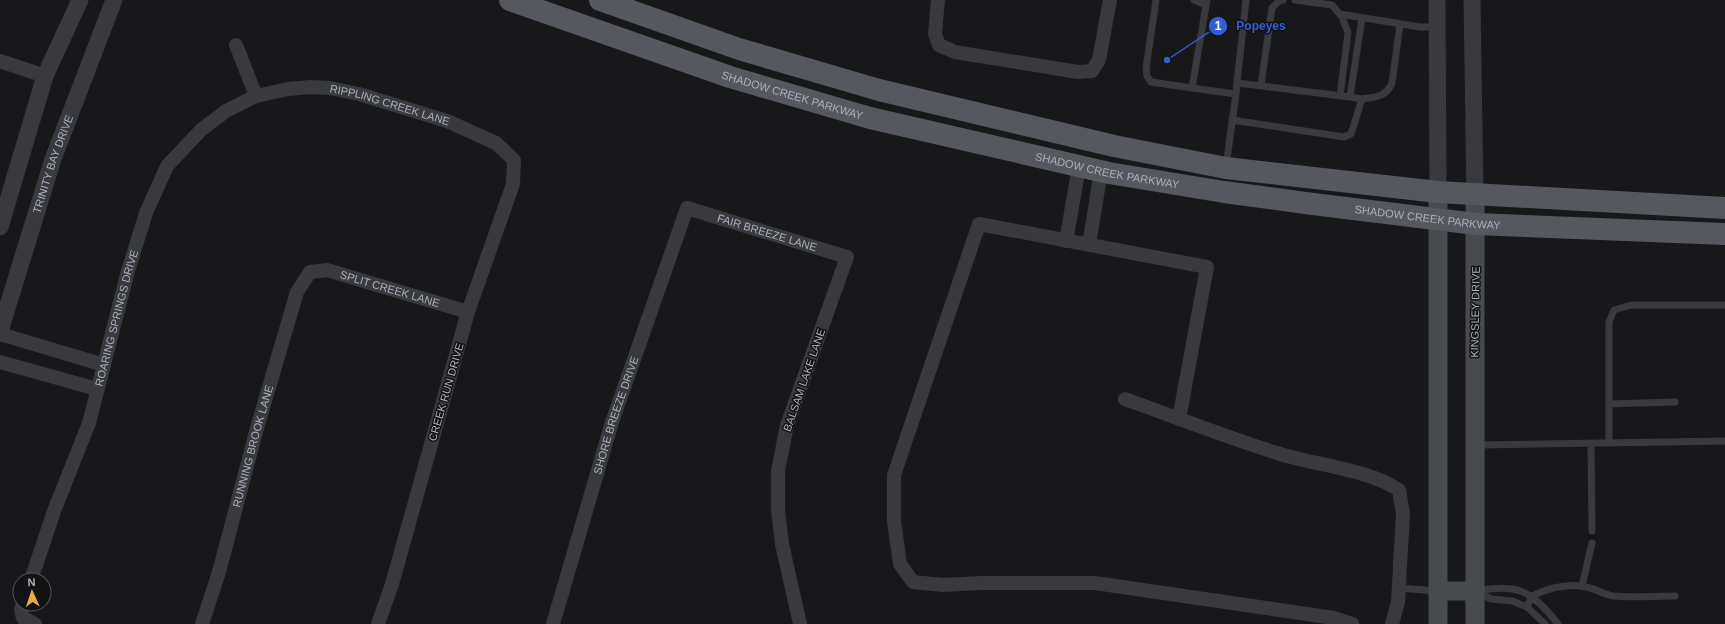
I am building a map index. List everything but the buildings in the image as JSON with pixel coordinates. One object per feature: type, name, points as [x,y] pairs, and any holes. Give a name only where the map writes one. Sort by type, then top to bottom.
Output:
[{"type":"main road","name":"SHADOW CREEK PARKWAY","points":[[510,0],[730,77],[870,118],[1080,167],[1232,193],[1437,220],[1476,224],[1725,234]]},
{"type":"main road","points":[[600,0],[739,49],[879,90],[1114,146],[1226,168],[1475,195],[1725,208]]},
{"type":"main road","points":[[1438,192],[1438,624]]},
{"type":"main road","name":"KINGSLEY DRIVE","points":[[1475,195],[1475,624]]},
{"type":"main road","points":[[1438,591],[1475,591]]},
{"type":"street","points":[[0,227],[45,76],[80,0]]},
{"type":"street","name":"TRINITY BAY DRIVE","points":[[0,332],[53,159],[114,0]]},
{"type":"street","points":[[938,0],[935,34],[939,45],[955,52],[1078,72],[1092,71],[1099,60],[1110,0]]},
{"type":"street","points":[[1437,0],[1438,192]]},
{"type":"street","name":"KINGSLEY DRIVE","points":[[1472,0],[1475,195]]},
{"type":"street","points":[[236,45],[256,96]]},
{"type":"street","points":[[0,61],[45,76]]},
{"type":"street","name":"RIPPLING CREEK LANE","points":[[256,96],[288,89],[311,87],[330,88],[359,94],[447,121],[496,144],[514,160]]},
{"type":"street","name":"ROARING SPRINGS DRIVE","points":[[34,572],[54,511],[89,423],[128,271],[146,213],[167,166],[201,130],[226,111],[256,96]]},
{"type":"street","name":"CREEK RUN DRIVE","points":[[378,624],[392,584],[468,312],[513,184],[514,160]]},
{"type":"street","points":[[1066,241],[1080,167]]},
{"type":"street","points":[[1089,245],[1101,171]]},
{"type":"street","name":"FAIR BREEZE LANE","points":[[687,208],[847,257]]},
{"type":"street","name":"SHORE BREEZE DRIVE","points":[[553,624],[612,422],[687,208]]},
{"type":"street","points":[[1179,418],[1207,267],[978,224],[894,474],[894,521],[900,564],[913,582],[943,585],[981,583],[1095,583],[1334,618],[1352,624]]},
{"type":"street","name":"BALSAM LAKE LANE","points":[[800,624],[782,544],[778,510],[778,471],[787,425],[847,257]]},
{"type":"street","name":"SPLIT CREEK LANE","points":[[310,272],[327,270],[468,312]]},
{"type":"street","name":"RUNNING BROOK LANE","points":[[202,624],[219,572],[257,428],[297,292],[310,272]]},
{"type":"street","points":[[0,332],[104,365]]},
{"type":"street","points":[[0,362],[97,389]]},
{"type":"street","points":[[1124,399],[1278,453],[1371,477],[1392,485],[1399,490],[1403,514],[1398,602],[1392,624]]},
{"type":"street","points":[[22,612],[23,618],[35,624]]},
{"type":"lane","points":[[1156,0],[1146,68],[1146,76],[1151,82],[1236,94]]},
{"type":"lane","points":[[1192,88],[1206,2],[1197,2],[1194,0]]},
{"type":"lane","points":[[1226,168],[1246,0]]},
{"type":"lane","points":[[1261,85],[1272,8],[1279,0]]},
{"type":"lane","points":[[1295,0],[1332,6],[1340,14],[1348,33],[1340,96]]},
{"type":"lane","points":[[1340,14],[1420,27],[1438,27]]},
{"type":"lane","points":[[1350,97],[1362,18]]},
{"type":"lane","points":[[1237,83],[1362,99],[1381,97],[1389,90],[1392,83],[1400,24]]},
{"type":"lane","points":[[1232,120],[1344,137],[1351,134],[1362,99]]},
{"type":"lane","points":[[1609,443],[1609,322],[1614,310],[1631,305],[1725,305]]},
{"type":"lane","points":[[1609,404],[1675,402]]},
{"type":"lane","points":[[1474,445],[1725,441]]},
{"type":"lane","points":[[1591,443],[1592,530]]},
{"type":"lane","points":[[1582,586],[1592,543]]},
{"type":"lane","points":[[1527,607],[1532,596],[1547,589],[1563,586],[1582,586],[1602,594],[1620,596],[1675,596]]},
{"type":"lane","points":[[1475,591],[1495,587],[1515,589],[1532,596],[1546,608],[1558,624]]},
{"type":"lane","points":[[1399,588],[1438,591]]},
{"type":"lane","points":[[1475,591],[1491,599],[1512,602],[1527,607],[1545,624]]},
{"type":"place","name":"Popeyes","points":[[1167,60]]}]
